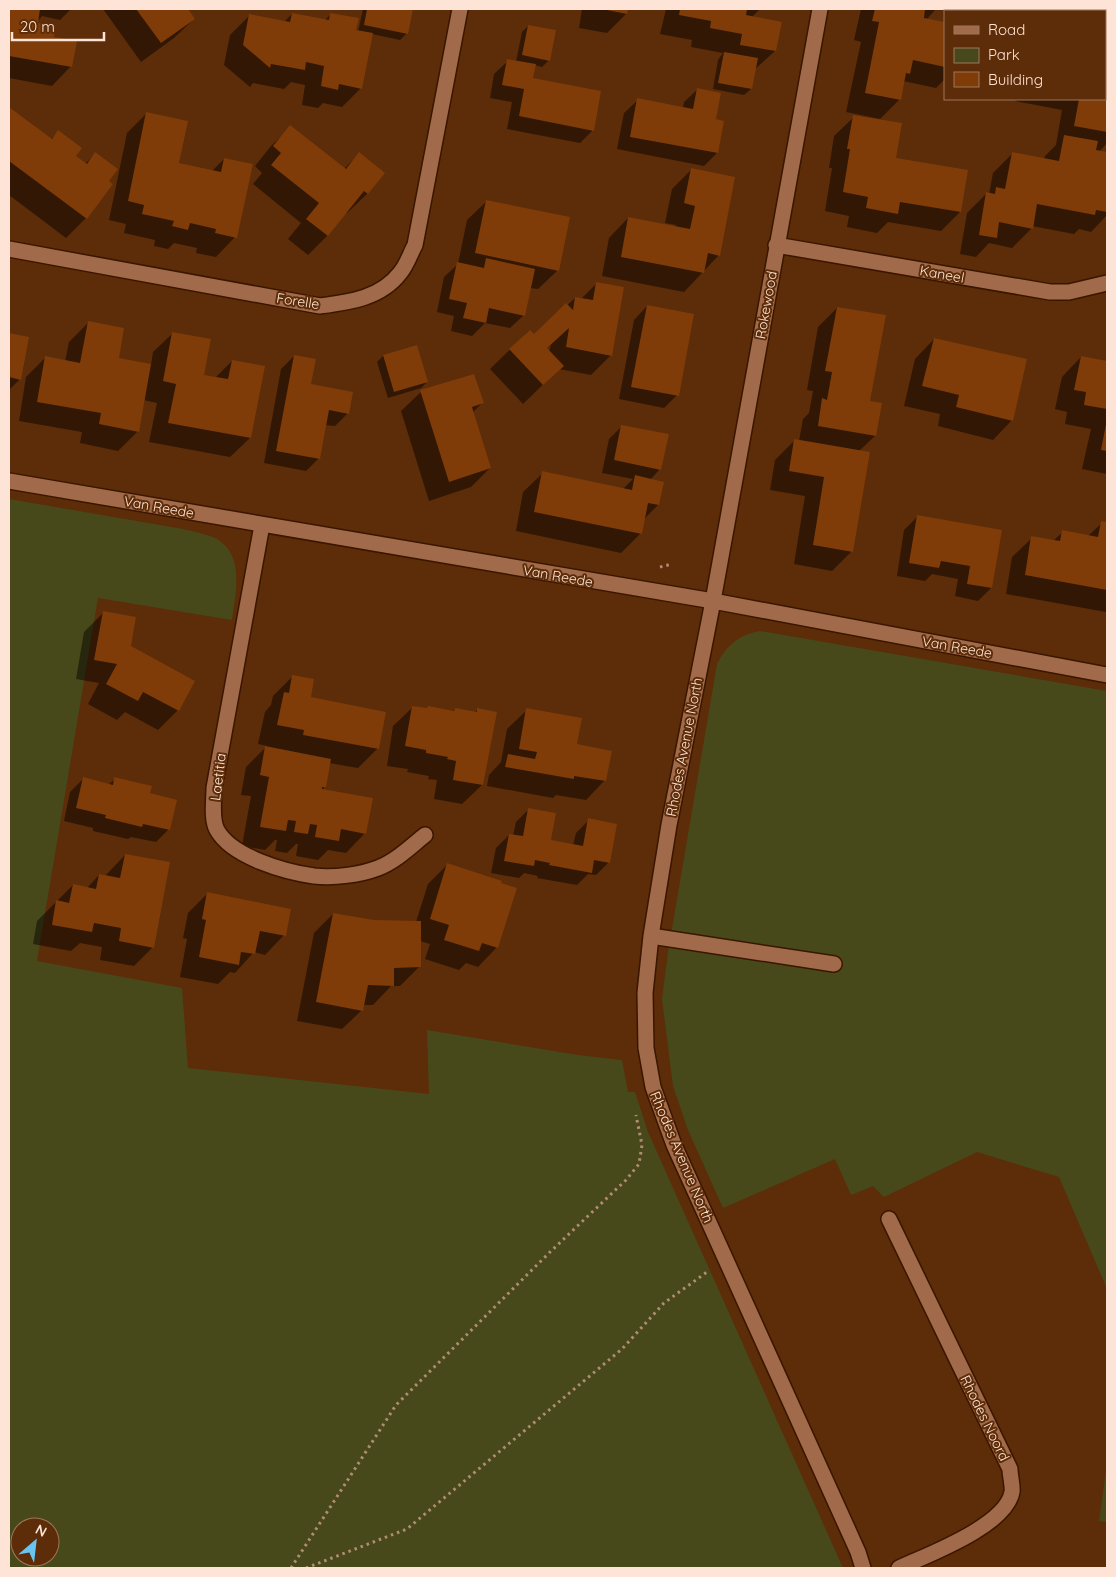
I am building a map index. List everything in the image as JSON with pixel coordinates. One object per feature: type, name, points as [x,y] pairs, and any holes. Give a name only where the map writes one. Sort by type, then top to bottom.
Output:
[{"type":"street","name":"Forelle","points":[[9,249],[320,306],[350,302],[380,292],[401,273],[415,246],[460,9]]},
{"type":"street","name":"Rokewood","points":[[713,601],[820,9]]},
{"type":"street","name":"Kaneel","points":[[776,245],[1050,292],[1069,292],[1107,283]]},
{"type":"street","name":"Van Reede","points":[[9,481],[713,601],[1107,675]]},
{"type":"street","name":"Laetitia","points":[[262,525],[214,788],[216,828],[224,840],[239,852],[259,861],[315,876],[362,873],[379,868],[400,856],[424,835]]},
{"type":"street","name":"Rhodes Avenue North","points":[[713,601],[669,825],[651,936],[645,993],[646,1048],[653,1087],[674,1145],[858,1552],[863,1568]]},
{"type":"street","points":[[651,936],[834,964]]},
{"type":"street","name":"Rhodes Noord","points":[[889,1219],[1010,1469],[1012,1492],[1006,1505],[996,1518],[982,1528],[898,1568]]},
{"type":"path","points":[[660,567],[672,564]]},
{"type":"path","points":[[290,1568],[396,1405],[544,1258],[626,1180],[638,1164],[642,1145],[636,1113]]},
{"type":"path","points":[[306,1568],[407,1529],[622,1349],[664,1303],[726,1259]]},
{"type":"green space","points":[[9,499],[183,529],[210,536],[221,542],[229,551],[234,561],[236,572],[232,620],[98,598],[37,961],[182,988],[188,1068],[429,1094],[427,1030],[578,1055],[622,1060],[628,1092],[635,1092],[648,1132],[843,1568],[9,1568]]},
{"type":"green space","points":[[760,631],[1107,691],[1107,1289],[1059,1177],[977,1152],[884,1197],[873,1186],[851,1195],[835,1159],[723,1208],[688,1130],[673,1086],[662,999],[668,952],[717,664],[729,646],[739,638]]},
{"type":"green space","points":[[1107,1463],[1107,1522],[1099,1521]]},
{"type":"building","points":[[9,9],[40,9],[38,23],[56,26],[54,37],[77,41],[72,67],[9,56]]},
{"type":"building","points":[[136,9],[188,9],[195,19],[161,43]]},
{"type":"building","points":[[367,9],[413,9],[408,34],[364,25]]},
{"type":"building","points":[[602,9],[628,9],[627,14]]},
{"type":"building","points":[[680,9],[747,9],[746,15],[782,22],[776,51],[740,45],[742,34],[710,28],[711,21],[679,15]]},
{"type":"building","points":[[875,9],[925,9],[924,18],[944,22],[944,67],[913,60],[910,74],[906,73],[901,100],[865,93],[879,22],[872,21]]},
{"type":"building","points":[[292,13],[329,20],[330,13],[359,18],[356,30],[373,33],[362,89],[339,84],[338,90],[321,86],[324,66],[306,62],[305,70],[271,64],[270,68],[243,45],[249,14],[290,22]]},
{"type":"building","points":[[528,25],[556,30],[550,61],[522,55]]},
{"type":"building","points":[[724,52],[758,58],[752,89],[718,83]]},
{"type":"building","points":[[1106,52],[1107,132],[1074,126],[1079,100],[1106,100]]},
{"type":"building","points":[[507,59],[536,64],[533,78],[601,91],[594,131],[519,116],[524,89],[502,85]]},
{"type":"building","points":[[697,88],[721,93],[716,119],[724,121],[718,153],[630,137],[637,98],[693,109]]},
{"type":"building","points":[[9,107],[52,139],[58,130],[82,148],[76,156],[87,164],[95,152],[118,169],[109,181],[113,184],[87,219],[9,161]]},
{"type":"building","points":[[146,112],[188,121],[179,163],[221,172],[224,158],[253,164],[237,238],[215,233],[216,229],[190,223],[188,230],[172,226],[174,221],[142,214],[144,205],[128,201]]},
{"type":"building","points":[[853,115],[902,123],[896,158],[968,170],[961,212],[900,202],[898,214],[866,208],[868,197],[843,192],[850,149],[847,149]]},
{"type":"building","points":[[290,125],[346,169],[359,152],[385,173],[368,194],[364,191],[328,236],[306,219],[319,203],[271,165],[281,153],[273,146]]},
{"type":"building","points":[[1064,135],[1098,141],[1096,150],[1107,152],[1107,212],[1096,210],[1095,215],[1037,204],[1033,229],[999,222],[997,238],[979,235],[986,192],[995,194],[996,187],[1005,189],[1012,152],[1059,161]]},
{"type":"building","points":[[691,168],[735,177],[720,256],[708,253],[704,273],[621,257],[628,217],[690,229],[695,206],[684,203]]},
{"type":"building","points":[[486,200],[570,217],[559,271],[475,253]]},
{"type":"building","points":[[486,258],[535,269],[525,316],[489,308],[486,323],[463,318],[467,303],[449,299],[457,262],[484,268]]},
{"type":"building","points":[[596,282],[624,287],[612,356],[566,347],[569,328],[547,348],[564,366],[543,385],[509,349],[530,330],[534,334],[566,303],[573,310],[575,297],[593,300]]},
{"type":"building","points":[[647,305],[694,314],[679,396],[631,387]]},
{"type":"building","points":[[837,307],[886,315],[870,401],[882,403],[876,436],[818,426],[822,398],[827,400],[832,372],[825,371]]},
{"type":"building","points":[[88,321],[124,328],[119,358],[151,364],[139,432],[99,424],[101,413],[37,402],[45,356],[80,363]]},
{"type":"building","points":[[172,332],[211,339],[204,375],[228,379],[232,360],[265,366],[251,438],[168,423],[176,384],[163,381]]},
{"type":"building","points":[[9,333],[29,337],[21,380],[9,377]]},
{"type":"building","points":[[934,338],[1027,359],[1013,421],[956,407],[959,395],[922,386]]},
{"type":"building","points":[[417,345],[428,382],[394,392],[383,355]]},
{"type":"building","points":[[294,355],[316,359],[311,384],[353,392],[349,414],[329,410],[320,459],[276,451]]},
{"type":"building","points":[[1081,356],[1107,361],[1107,409],[1084,405],[1086,392],[1074,390]]},
{"type":"building","points":[[474,374],[484,403],[472,407],[491,468],[449,482],[420,390]]},
{"type":"building","points":[[1107,424],[1107,451],[1101,450]]},
{"type":"building","points":[[621,425],[669,434],[661,470],[614,460]]},
{"type":"building","points":[[794,439],[870,452],[853,552],[813,545],[824,477],[789,471]]},
{"type":"building","points":[[542,471],[632,490],[635,475],[664,482],[659,505],[648,503],[642,534],[534,512]]},
{"type":"building","points":[[917,515],[1002,530],[992,588],[967,584],[970,566],[941,561],[939,568],[909,563]]},
{"type":"building","points":[[1101,521],[1107,522],[1107,590],[1025,575],[1031,536],[1060,541],[1062,530],[1098,537]]},
{"type":"building","points":[[103,611],[136,617],[131,646],[195,681],[179,711],[143,692],[138,701],[106,684],[117,664],[94,660]]},
{"type":"building","points":[[292,675],[314,679],[311,697],[386,712],[379,749],[303,735],[304,730],[277,725],[284,692],[289,693]]},
{"type":"building","points":[[412,706],[427,708],[428,706],[454,711],[455,708],[477,712],[477,708],[497,712],[483,785],[453,780],[456,761],[447,759],[448,757],[426,753],[426,750],[405,746]]},
{"type":"building","points":[[526,708],[582,718],[577,744],[612,751],[606,781],[574,776],[574,779],[505,767],[508,754],[535,759],[537,752],[519,749]]},
{"type":"building","points":[[265,746],[331,759],[326,787],[322,787],[322,789],[373,798],[366,834],[341,829],[339,841],[315,837],[317,825],[310,824],[308,834],[294,832],[296,821],[288,820],[286,831],[260,827],[269,777],[260,775]]},
{"type":"building","points":[[83,777],[113,785],[114,777],[152,786],[150,793],[177,800],[170,830],[143,824],[142,827],[105,818],[106,815],[76,808]]},
{"type":"building","points":[[528,808],[556,813],[551,840],[583,846],[588,818],[617,824],[610,863],[594,860],[592,873],[549,865],[550,863],[535,860],[534,866],[504,861],[509,834],[523,836]]},
{"type":"building","points":[[125,854],[170,862],[154,948],[119,941],[121,928],[94,923],[92,932],[52,925],[56,900],[69,903],[73,884],[96,889],[99,874],[120,878]]},
{"type":"building","points":[[447,863],[502,881],[501,883],[517,888],[498,948],[482,943],[479,951],[444,940],[449,925],[430,919]]},
{"type":"building","points":[[207,892],[291,909],[286,936],[260,931],[255,954],[241,952],[239,965],[199,957],[206,920],[202,919]]},
{"type":"building","points":[[333,913],[374,920],[421,921],[421,967],[394,968],[394,986],[368,985],[363,1011],[316,1002]]}]
